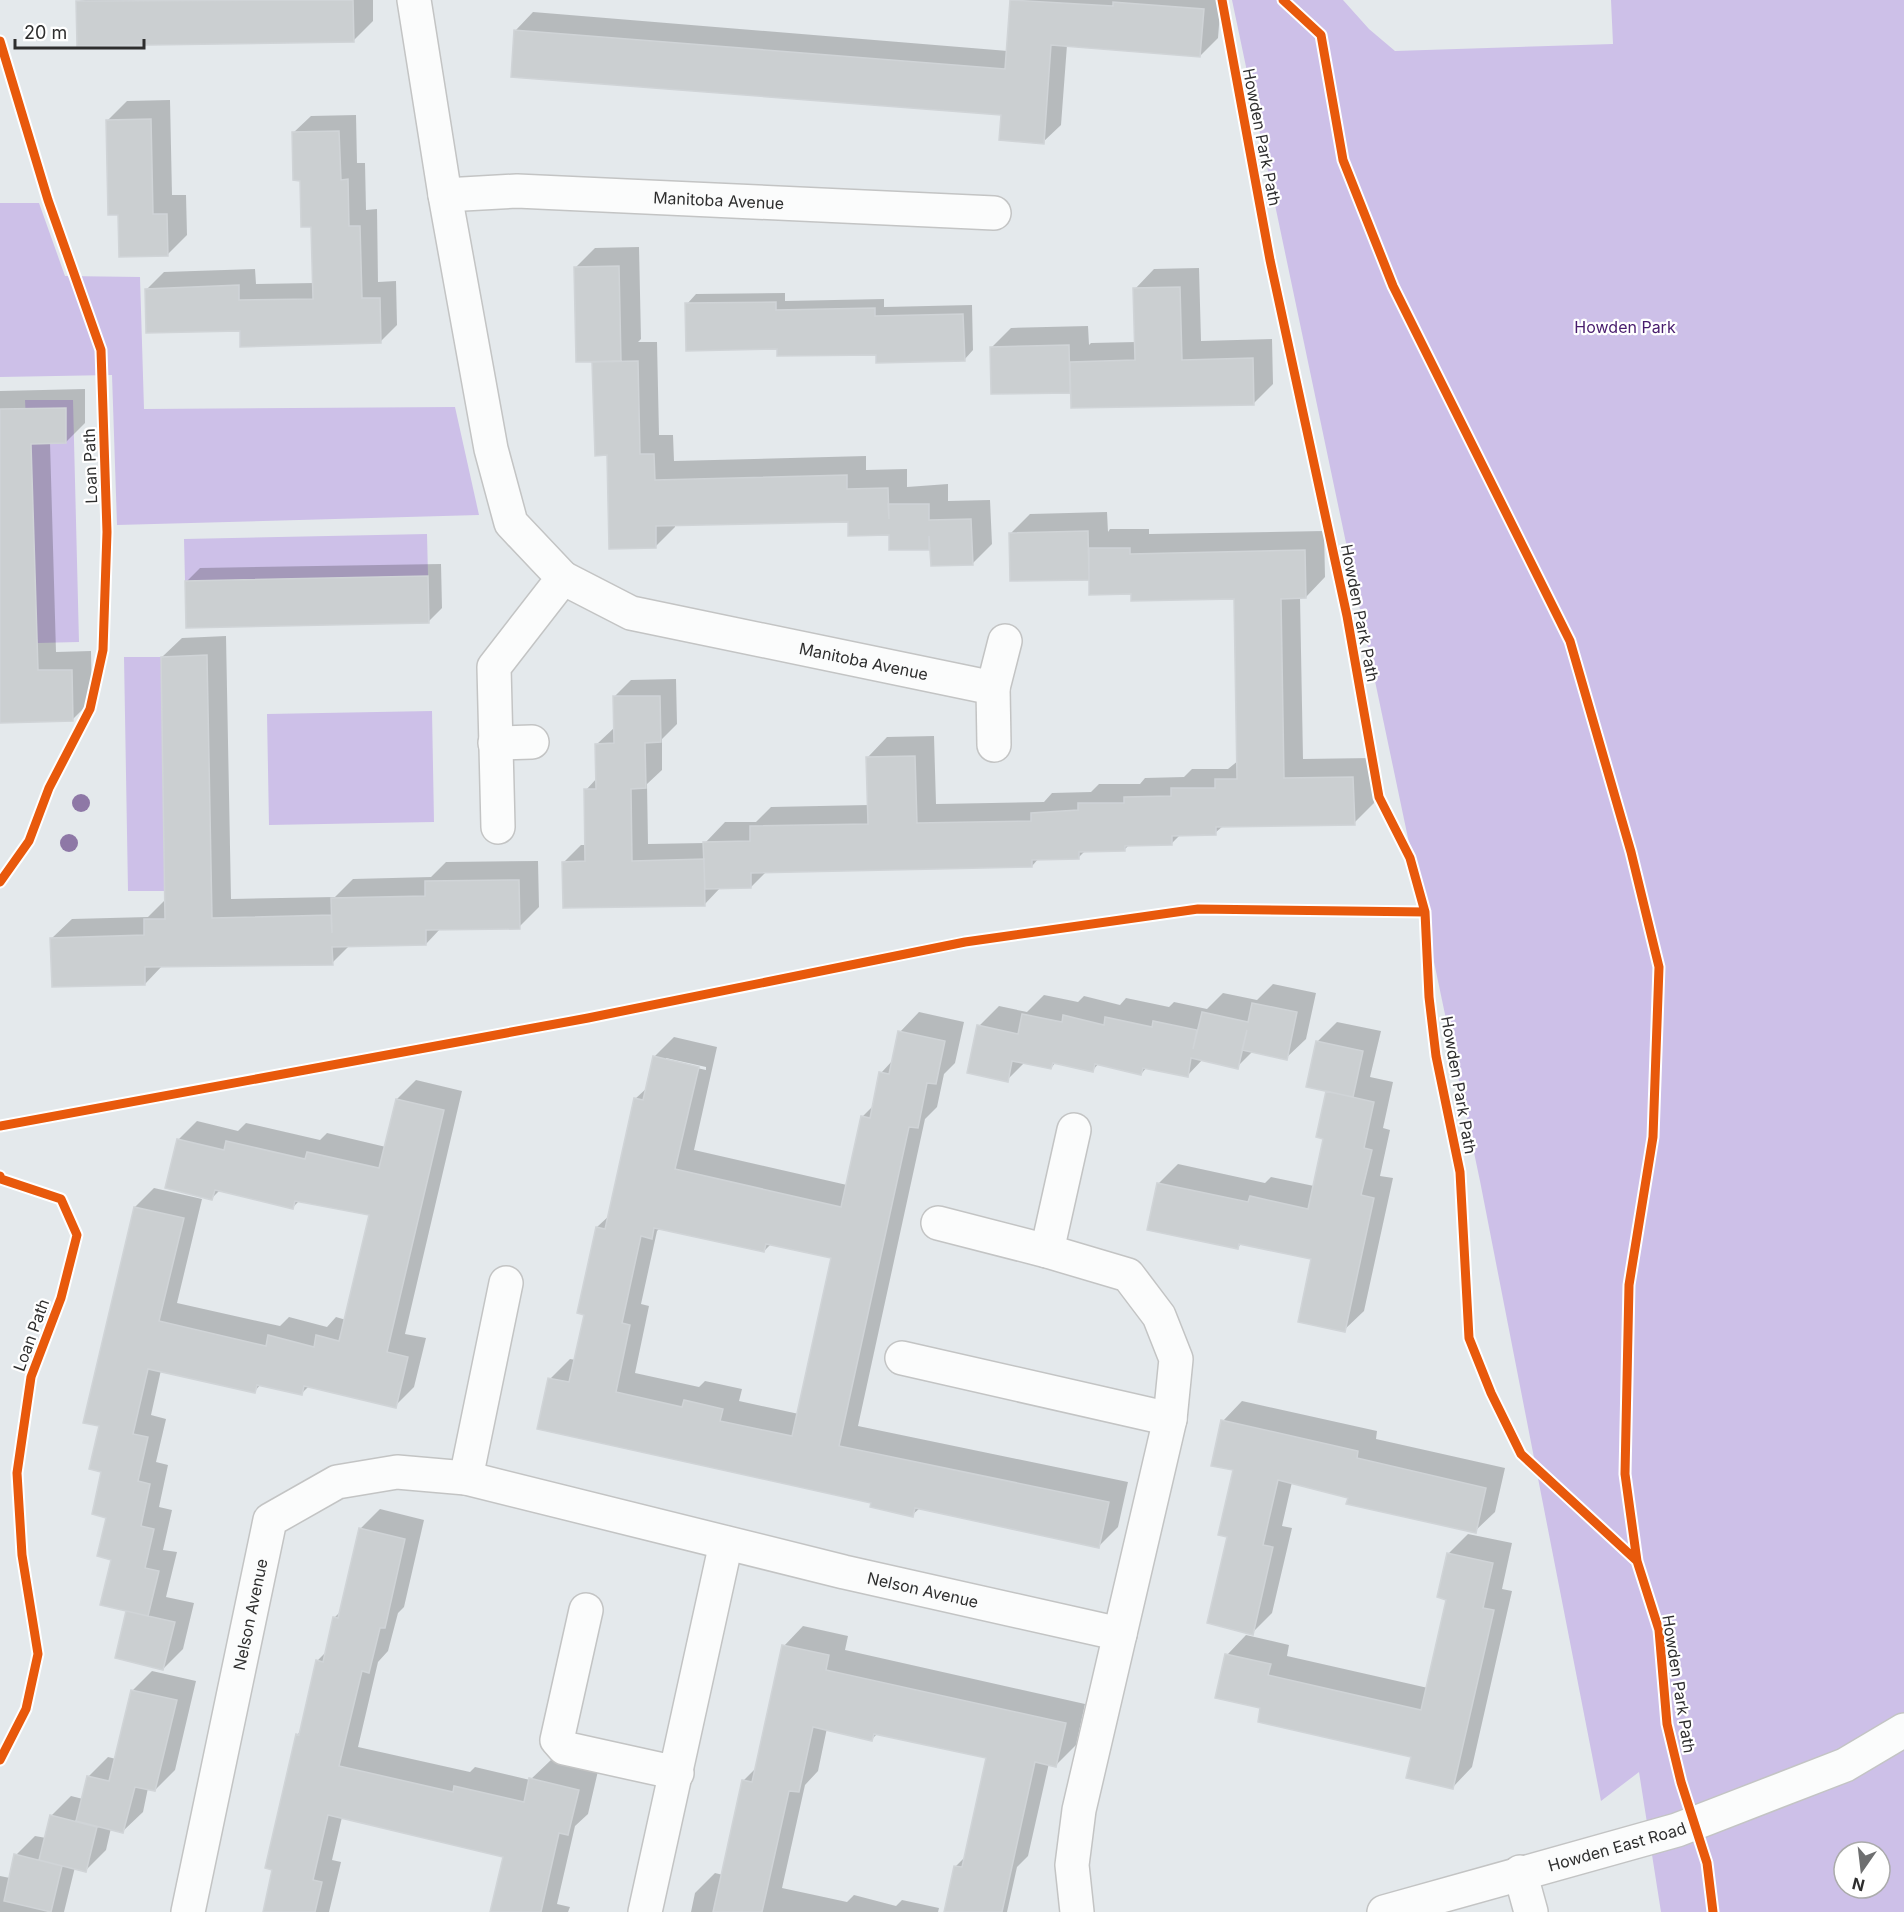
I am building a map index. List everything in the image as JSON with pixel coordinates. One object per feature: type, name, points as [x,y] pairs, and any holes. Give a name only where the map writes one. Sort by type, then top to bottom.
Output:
[{"type":"street","name":"Manitoba Avenue","points":[[414,0],[445,195],[490,449],[511,523],[563,578],[631,613],[993,688]]},
{"type":"street","name":"Manitoba Avenue","points":[[445,195],[517,190],[994,213]]},
{"type":"street","points":[[498,827],[494,668],[563,578]]},
{"type":"street","points":[[994,745],[993,688],[1005,641]]},
{"type":"street","points":[[495,743],[532,742]]},
{"type":"street","points":[[1047,1251],[1074,1130]]},
{"type":"street","points":[[938,1223],[1128,1275],[1159,1316],[1176,1359],[1170,1419],[1079,1810],[1072,1865],[1077,1912]]},
{"type":"street","points":[[466,1478],[507,1283]]},
{"type":"street","points":[[902,1358],[1170,1419]]},
{"type":"street","name":"Nelson Avenue","points":[[188,1912],[270,1520],[337,1482],[397,1472],[466,1478],[726,1543],[1120,1634]]},
{"type":"street","points":[[645,1912],[726,1543]]},
{"type":"street","points":[[586,1610],[557,1740],[564,1748],[677,1773]]},
{"type":"street","name":"Howden East Road","points":[[1384,1912],[1520,1872],[1677,1830],[1845,1766],[1904,1730]]},
{"type":"street","points":[[1520,1872],[1531,1912]]},
{"type":"green space","name":"Howden Park","points":[[1232,0],[1343,0],[1369,29],[1395,51],[1613,44],[1611,0],[1904,0],[1904,1912],[1661,1912],[1639,1772],[1601,1801],[1480,1181]]},
{"type":"green space","points":[[0,203],[39,203],[65,276],[140,277],[144,409],[455,407],[479,515],[117,525],[112,375],[0,377]]},
{"type":"green space","points":[[25,400],[73,400],[79,642],[37,643]]},
{"type":"green space","points":[[427,534],[428,576],[185,581],[184,539]]},
{"type":"green space","points":[[124,657],[161,657],[165,891],[128,891]]},
{"type":"green space","points":[[432,711],[434,822],[269,825],[267,714]]},
{"type":"building","points":[[353,0],[354,42],[77,46],[76,1]]},
{"type":"building","points":[[1010,0],[1113,6],[1113,2],[1204,9],[1200,57],[1051,45],[1044,144],[999,140],[1001,115],[511,77],[514,30],[1005,69]]},
{"type":"building","points":[[151,119],[153,214],[167,214],[168,256],[119,257],[118,215],[108,215],[106,120]]},
{"type":"building","points":[[339,131],[341,180],[348,179],[349,226],[360,226],[362,298],[380,298],[381,343],[240,347],[240,331],[146,333],[145,289],[239,285],[239,300],[313,299],[311,227],[301,227],[300,181],[293,180],[292,132]]},
{"type":"building","points":[[619,266],[621,361],[576,362],[574,267]]},
{"type":"building","points":[[1180,287],[1182,360],[1253,358],[1254,405],[1071,408],[1070,362],[1135,360],[1133,288]]},
{"type":"building","points":[[776,302],[776,310],[875,308],[875,316],[963,314],[965,361],[876,363],[876,355],[777,356],[777,349],[686,351],[685,303]]},
{"type":"building","points":[[1069,345],[1070,393],[991,394],[990,347]]},
{"type":"building","points":[[638,361],[640,454],[654,454],[655,480],[847,475],[847,489],[888,488],[889,504],[929,504],[929,520],[971,519],[973,565],[931,566],[929,536],[929,550],[889,550],[889,535],[848,536],[848,522],[656,526],[656,548],[609,549],[607,455],[595,456],[592,362]]},
{"type":"building","points":[[66,408],[66,443],[31,444],[38,670],[72,670],[73,721],[0,723],[0,409]]},
{"type":"building","points":[[1088,531],[1089,580],[1010,581],[1009,533]]},
{"type":"building","points":[[1089,548],[1130,548],[1130,554],[1305,550],[1306,598],[1281,599],[1284,778],[1353,777],[1355,825],[1216,827],[1216,835],[1172,836],[1172,845],[1125,846],[1125,851],[1079,852],[1079,859],[1032,860],[1032,867],[751,873],[751,888],[705,889],[703,842],[750,841],[750,826],[868,824],[866,757],[915,756],[917,823],[1031,821],[1031,813],[1078,810],[1078,803],[1124,803],[1124,797],[1171,796],[1171,788],[1215,788],[1215,779],[1237,779],[1234,599],[1131,601],[1131,594],[1089,595]]},
{"type":"building","points":[[428,576],[429,623],[186,628],[185,581]]},
{"type":"building","points":[[207,655],[212,918],[331,915],[332,933],[331,898],[425,896],[425,881],[519,880],[520,929],[426,930],[426,945],[332,947],[333,965],[145,967],[145,985],[52,987],[50,938],[144,935],[144,919],[165,919],[161,657]]},
{"type":"building","points":[[613,696],[660,696],[661,742],[645,743],[646,788],[631,789],[632,861],[704,859],[705,906],[563,908],[562,862],[585,861],[584,789],[596,789],[595,744],[614,743]]},
{"type":"building","points":[[1252,1003],[1297,1012],[1287,1060],[1242,1050],[1238,1069],[1191,1058],[1188,1077],[1143,1068],[1141,1075],[1095,1064],[1093,1072],[1053,1063],[1051,1069],[1012,1061],[1008,1082],[967,1073],[977,1025],[1018,1034],[1022,1014],[1062,1022],[1063,1015],[1104,1025],[1105,1017],[1152,1027],[1153,1021],[1197,1030],[1193,1049],[1202,1012],[1248,1022]]},
{"type":"building","points":[[898,1031],[945,1041],[936,1084],[927,1083],[918,1128],[909,1127],[839,1446],[1109,1502],[1099,1548],[915,1508],[913,1517],[870,1507],[871,1503],[537,1429],[548,1378],[569,1382],[584,1315],[577,1313],[596,1227],[605,1229],[634,1098],[643,1100],[653,1056],[699,1067],[675,1169],[841,1207],[861,1116],[870,1118],[879,1072],[889,1074]],"holes":[[[654,1228],[764,1252],[766,1244],[831,1258],[792,1436],[720,1421],[723,1409],[684,1400],[682,1407],[616,1392],[630,1325],[622,1323],[641,1236],[652,1239]]]},
{"type":"building","points":[[1316,1041],[1363,1051],[1353,1097],[1306,1087]]},
{"type":"building","points":[[1326,1091],[1374,1102],[1364,1148],[1372,1150],[1361,1195],[1374,1198],[1345,1332],[1298,1322],[1311,1259],[1239,1244],[1238,1249],[1147,1230],[1157,1183],[1248,1202],[1250,1196],[1308,1209],[1323,1139],[1316,1137]]},
{"type":"building","points":[[396,1099],[444,1110],[387,1352],[408,1357],[396,1408],[304,1386],[302,1395],[257,1385],[255,1393],[148,1369],[133,1434],[148,1437],[138,1481],[150,1484],[141,1526],[154,1529],[145,1568],[159,1571],[148,1616],[100,1605],[111,1560],[97,1556],[106,1518],[92,1514],[101,1472],[89,1469],[99,1426],[83,1423],[134,1207],[184,1218],[159,1321],[266,1346],[268,1335],[314,1347],[316,1335],[339,1341],[369,1215],[295,1201],[293,1209],[215,1190],[212,1200],[165,1188],[177,1139],[224,1150],[226,1141],[305,1159],[307,1152],[379,1168]]},
{"type":"building","points":[[1221,1420],[1358,1451],[1357,1458],[1486,1488],[1476,1533],[1346,1504],[1348,1498],[1278,1480],[1263,1545],[1273,1547],[1253,1635],[1207,1623],[1227,1537],[1218,1535],[1233,1470],[1211,1466]]},
{"type":"building","points":[[359,1528],[405,1539],[385,1628],[380,1628],[369,1673],[362,1671],[339,1766],[453,1792],[454,1786],[524,1802],[529,1778],[579,1790],[568,1835],[559,1833],[541,1912],[490,1912],[503,1857],[328,1815],[313,1880],[322,1882],[315,1912],[263,1912],[272,1870],[265,1868],[296,1734],[299,1735],[316,1660],[323,1662],[333,1617],[338,1618]]},
{"type":"building","points":[[1447,1553],[1493,1563],[1483,1608],[1494,1610],[1453,1789],[1406,1778],[1411,1757],[1258,1722],[1260,1708],[1215,1698],[1225,1654],[1271,1664],[1268,1675],[1421,1710],[1446,1600],[1437,1597]]},
{"type":"building","points":[[126,1611],[175,1622],[163,1670],[115,1658]]},
{"type":"building","points":[[782,1645],[829,1655],[826,1670],[1066,1723],[1056,1767],[1035,1762],[1002,1912],[944,1912],[954,1866],[962,1867],[986,1758],[874,1734],[872,1741],[813,1727],[799,1792],[789,1791],[762,1912],[713,1912],[742,1780],[752,1782]]},
{"type":"building","points":[[131,1690],[177,1700],[155,1791],[135,1787],[123,1833],[76,1821],[87,1776],[109,1781]]},
{"type":"building","points":[[50,1815],[97,1827],[86,1872],[39,1860]]},
{"type":"building","points":[[14,1854],[62,1866],[51,1912],[4,1901]]},
{"type":"cycle path","name":"Howden Park Path","points":[[1222,0],[1270,260],[1347,616],[1379,797],[1410,858],[1425,912],[1429,997],[1436,1056],[1460,1172],[1469,1338],[1491,1393],[1521,1454],[1637,1561],[1659,1630],[1667,1724],[1681,1782],[1707,1863],[1713,1912]]},
{"type":"cycle path","points":[[1283,0],[1321,35],[1343,160],[1393,286],[1570,641],[1631,852],[1659,967],[1653,1137],[1629,1285],[1625,1474],[1637,1561]]},
{"type":"cycle path","name":"Loan Path","points":[[0,41],[48,200],[101,350],[107,532],[103,650],[90,709],[49,788],[29,841],[0,882]]},
{"type":"cycle path","points":[[0,1126],[588,1018],[965,942],[1198,909],[1425,912]]},
{"type":"cycle path","name":"Loan Path","points":[[0,1176],[1,1179],[61,1199],[77,1235],[61,1298],[31,1377],[17,1473],[22,1555],[38,1654],[26,1709],[0,1760]]}]
